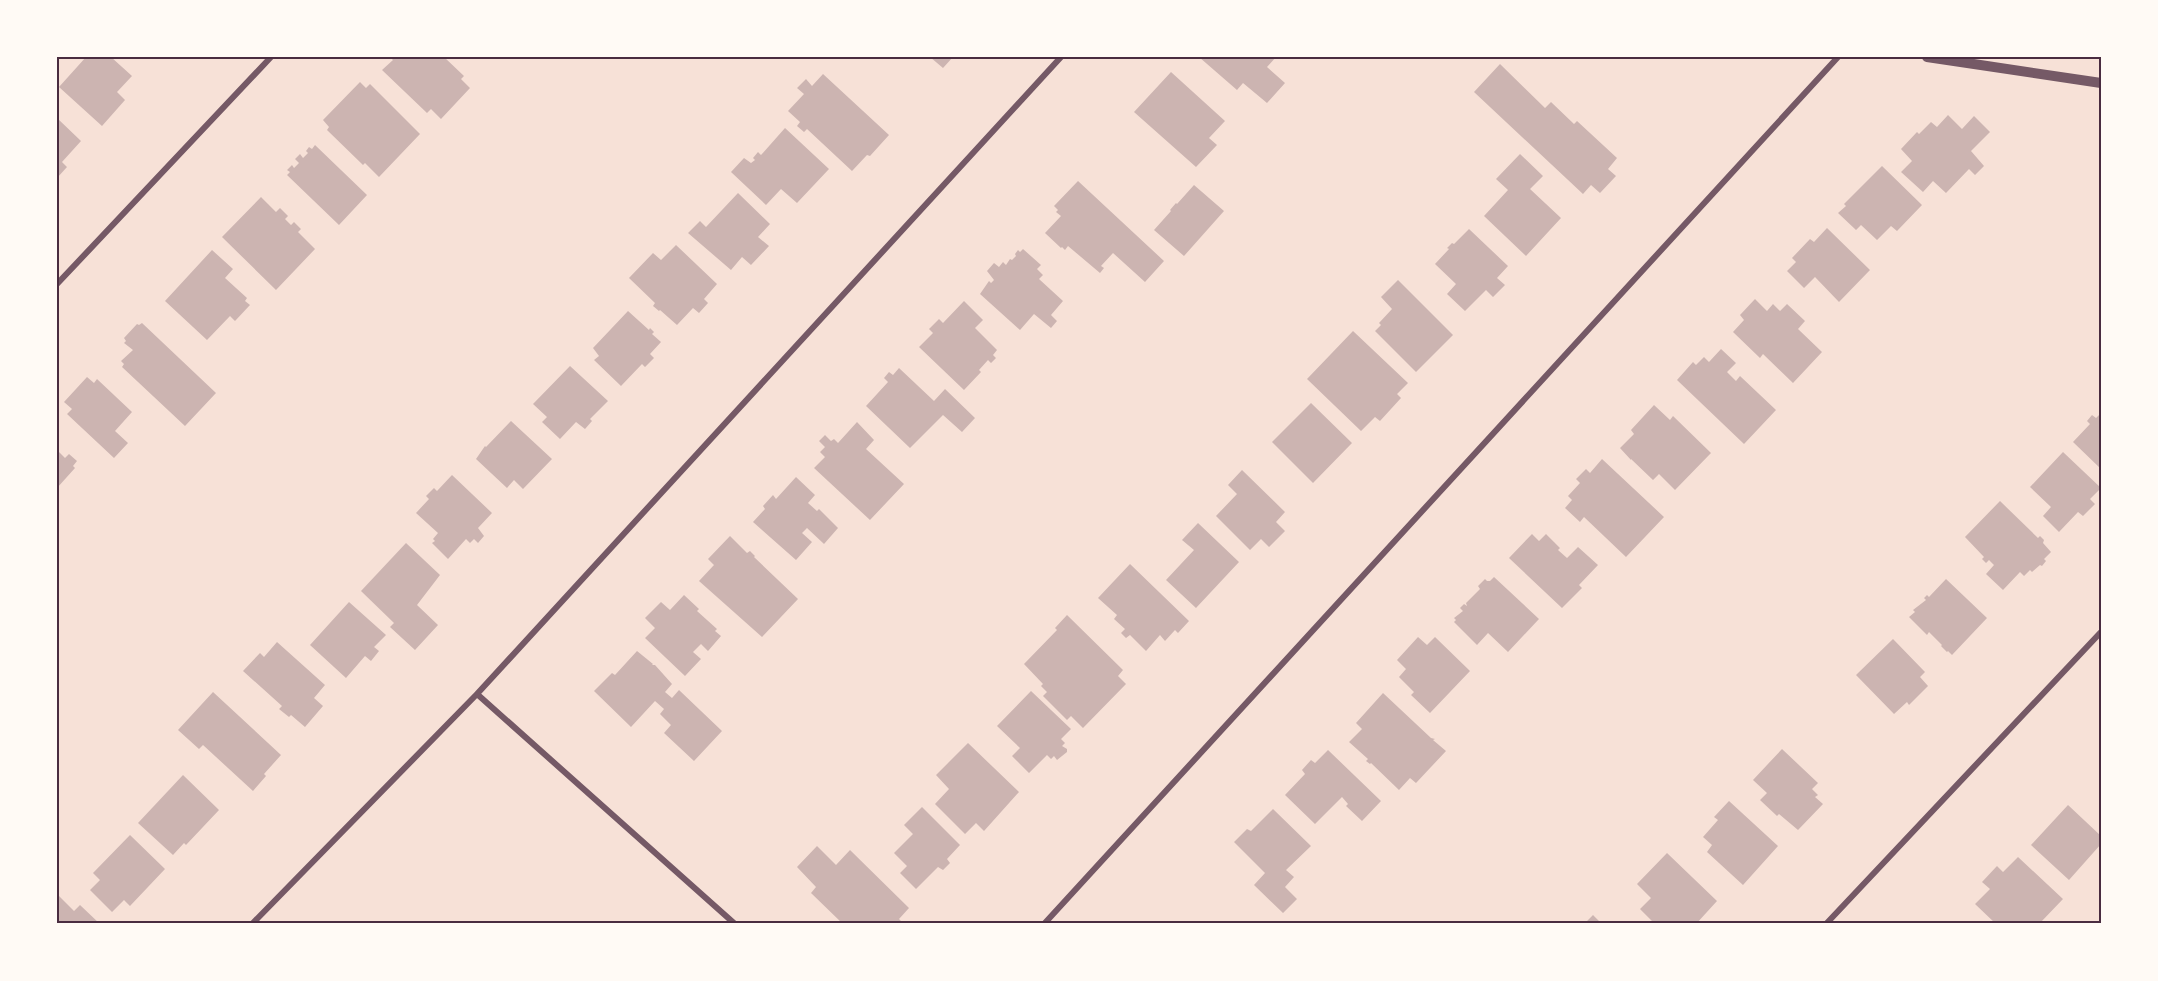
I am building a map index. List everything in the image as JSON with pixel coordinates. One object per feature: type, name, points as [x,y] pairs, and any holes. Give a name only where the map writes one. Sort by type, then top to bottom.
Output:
[{"type":"street","points":[[57,284],[271,57]]},
{"type":"street","points":[[252,924],[477,694],[1061,57]]},
{"type":"street","points":[[1044,924],[1838,57]]},
{"type":"street","points":[[1927,57],[2101,83]]},
{"type":"street","points":[[1826,924],[2101,632]]},
{"type":"street","points":[[477,694],[735,924]]},
{"type":"building","points":[[86,57],[111,57],[132,76],[117,92],[125,100],[102,126],[59,87]]},
{"type":"building","points":[[390,57],[444,57],[464,76],[461,79],[470,88],[441,119],[431,109],[427,113],[382,70],[393,60]]},
{"type":"building","points":[[930,57],[953,57],[943,68]]},
{"type":"building","points":[[1199,57],[1276,57],[1267,67],[1285,83],[1267,103],[1243,83],[1237,90]]},
{"type":"building","points":[[1500,64],[1545,108],[1551,102],[1574,124],[1577,121],[1617,158],[1608,169],[1616,176],[1600,193],[1591,185],[1583,194],[1474,92]]},
{"type":"building","points":[[1171,72],[1225,121],[1209,138],[1217,145],[1196,167],[1134,112]]},
{"type":"building","points":[[823,74],[889,135],[870,156],[867,155],[852,171],[807,129],[804,132],[797,126],[800,122],[788,111],[804,94],[797,88],[806,79],[812,86]]},
{"type":"building","points":[[360,82],[366,88],[370,84],[420,134],[379,177],[365,163],[363,165],[327,130],[329,127],[323,120]]},
{"type":"building","points":[[1948,115],[1962,129],[1974,116],[1990,132],[1971,151],[1984,166],[1975,175],[1969,169],[1946,193],[1933,181],[1923,192],[1901,172],[1912,161],[1901,149],[1917,132],[1919,134],[1931,122],[1937,127]]},
{"type":"building","points":[[57,118],[81,141],[62,162],[67,167],[57,178]]},
{"type":"building","points":[[785,128],[829,169],[797,203],[781,189],[766,205],[731,172],[744,158],[751,163],[755,160],[753,158],[758,152],[761,155]]},
{"type":"building","points":[[315,145],[367,195],[339,225],[287,175],[290,172],[287,170],[292,165],[294,168],[299,163],[295,159],[300,154],[303,158],[308,153],[306,151],[309,147],[312,149]]},
{"type":"building","points":[[1520,154],[1543,176],[1530,189],[1561,218],[1526,256],[1484,216],[1508,190],[1496,179]]},
{"type":"building","points":[[1882,166],[1922,205],[1897,231],[1891,226],[1877,240],[1861,225],[1856,230],[1838,213]]},
{"type":"building","points":[[1078,181],[1164,261],[1145,282],[1113,253],[1101,266],[1104,268],[1100,273],[1068,246],[1065,250],[1061,248],[1045,233],[1061,216],[1056,212],[1058,210],[1054,206]]},
{"type":"building","points":[[1194,185],[1224,211],[1184,256],[1154,230]]},
{"type":"building","points":[[738,193],[770,224],[758,237],[769,246],[751,265],[742,257],[731,270],[688,233],[700,221],[706,227]]},
{"type":"building","points":[[261,197],[276,212],[280,208],[288,216],[285,219],[291,225],[294,222],[301,229],[298,232],[315,249],[276,290],[222,237]]},
{"type":"building","points":[[1827,228],[1870,270],[1839,302],[1815,277],[1804,288],[1787,271],[1796,262],[1792,258],[1810,239],[1814,242]]},
{"type":"building","points":[[1469,229],[1508,266],[1497,278],[1505,285],[1493,297],[1486,290],[1465,311],[1447,294],[1456,284],[1435,264],[1449,249],[1447,248]]},
{"type":"building","points":[[676,245],[717,284],[704,299],[708,303],[699,313],[693,308],[677,325],[653,306],[655,303],[629,278],[653,253],[661,260]]},
{"type":"building","points":[[1023,249],[1041,265],[1037,269],[1043,275],[1039,279],[1063,301],[1051,315],[1057,321],[1051,328],[1034,314],[1020,330],[980,294],[989,281],[991,283],[994,280],[987,271],[994,263],[999,267],[1003,262],[1006,265],[1016,256],[1018,250],[1020,252]]},
{"type":"building","points":[[212,250],[233,269],[225,278],[247,298],[245,301],[250,305],[235,321],[230,316],[207,340],[165,301]]},
{"type":"building","points":[[1398,280],[1453,335],[1416,372],[1375,331],[1392,309],[1381,297]]},
{"type":"building","points":[[1755,299],[1767,311],[1773,304],[1780,311],[1787,304],[1805,321],[1798,329],[1822,352],[1793,383],[1763,354],[1760,358],[1733,332],[1744,320],[1740,315]]},
{"type":"building","points":[[964,301],[983,320],[975,328],[997,350],[993,355],[996,358],[991,363],[988,360],[979,370],[981,372],[964,390],[919,347],[933,333],[929,329],[939,319],[943,323]]},
{"type":"building","points":[[628,311],[649,330],[650,328],[654,332],[652,334],[661,342],[650,354],[654,358],[645,367],[642,364],[621,386],[594,360],[599,356],[593,348]]},
{"type":"building","points":[[142,323],[216,393],[185,426],[122,367],[124,364],[121,361],[133,350],[124,343],[126,341],[124,338],[137,324]]},
{"type":"building","points":[[1353,331],[1408,383],[1397,394],[1401,398],[1380,421],[1375,417],[1361,431],[1307,379]]},
{"type":"building","points":[[1721,349],[1736,363],[1727,372],[1736,381],[1740,376],[1776,410],[1744,444],[1677,380],[1693,362],[1696,365],[1704,357],[1709,362]]},
{"type":"building","points":[[570,366],[608,401],[590,419],[592,421],[585,429],[576,422],[560,439],[542,422],[547,417],[533,404]]},
{"type":"building","points":[[899,368],[934,401],[945,389],[975,418],[962,432],[943,415],[910,448],[866,406],[888,382],[884,378],[889,372],[893,375]]},
{"type":"building","points":[[87,377],[94,383],[97,379],[132,412],[115,431],[128,443],[114,458],[67,414],[72,409],[64,402]]},
{"type":"building","points":[[1311,403],[1352,443],[1313,483],[1272,442]]},
{"type":"building","points":[[1654,405],[1670,420],[1673,416],[1711,453],[1675,490],[1659,474],[1653,480],[1620,448],[1634,434],[1631,430]]},
{"type":"building","points":[[2101,413],[2101,469],[2073,442],[2090,424],[2087,421],[2092,415],[2096,418]]},
{"type":"building","points":[[511,421],[552,459],[523,489],[514,480],[507,488],[476,459],[485,446]]},
{"type":"building","points":[[857,422],[874,440],[866,449],[904,484],[870,520],[814,468],[825,457],[820,452],[825,447],[819,441],[825,435],[831,441],[834,439],[838,443]]},
{"type":"building","points":[[57,450],[65,458],[69,454],[77,461],[73,466],[75,468],[57,488]]},
{"type":"building","points":[[2063,452],[2101,488],[2090,499],[2095,504],[2083,516],[2078,512],[2059,532],[2043,516],[2051,507],[2030,487]]},
{"type":"building","points":[[1602,459],[1664,517],[1626,557],[1584,517],[1580,522],[1565,508],[1572,500],[1568,496],[1580,483],[1576,479],[1586,469],[1590,473]]},
{"type":"building","points":[[1242,470],[1285,512],[1276,522],[1285,531],[1269,547],[1261,539],[1250,550],[1216,516],[1237,494],[1228,485]]},
{"type":"building","points":[[452,475],[492,513],[478,528],[484,536],[478,543],[474,539],[470,543],[466,539],[448,559],[432,543],[438,533],[416,513],[429,499],[426,496],[434,488],[437,491]]},
{"type":"building","points":[[796,477],[815,495],[808,503],[817,511],[819,509],[838,528],[824,544],[807,528],[802,533],[812,542],[796,560],[753,522],[765,509],[763,506],[773,495],[776,499]]},
{"type":"building","points":[[2000,501],[2038,538],[2040,536],[2044,540],[2043,543],[2051,552],[2044,559],[2046,561],[2042,566],[2040,565],[2032,572],[2030,570],[2024,576],[2020,572],[2003,590],[1986,574],[1994,565],[1989,560],[1986,563],[1982,559],[1984,557],[1965,537]]},
{"type":"building","points":[[1198,523],[1239,562],[1196,608],[1166,580],[1194,550],[1182,540]]},
{"type":"building","points":[[1532,534],[1539,541],[1546,534],[1567,558],[1578,547],[1598,565],[1579,585],[1582,588],[1562,608],[1509,558]]},
{"type":"building","points":[[730,536],[747,553],[750,551],[798,599],[762,637],[699,581],[714,565],[708,559]]},
{"type":"building","points":[[406,543],[440,575],[417,605],[438,625],[415,650],[390,627],[394,623],[361,591]]},
{"type":"building","points":[[1130,564],[1189,621],[1178,633],[1175,630],[1165,641],[1160,635],[1146,651],[1130,635],[1126,638],[1121,633],[1125,629],[1114,619],[1117,615],[1098,598]]},
{"type":"building","points":[[1494,577],[1539,619],[1508,652],[1488,633],[1477,645],[1454,622],[1456,620],[1454,618],[1463,611],[1460,608],[1464,604],[1467,606],[1466,603],[1480,589],[1478,586],[1485,579],[1490,581]]},
{"type":"building","points":[[1946,579],[1987,618],[1952,655],[1929,632],[1927,635],[1909,617],[1915,612],[1913,610],[1926,600],[1924,598],[1927,595],[1929,597]]},
{"type":"building","points":[[684,595],[721,636],[708,651],[701,644],[693,652],[701,659],[685,676],[645,638],[655,628],[645,618],[661,602],[670,610]]},
{"type":"building","points":[[349,602],[386,635],[374,647],[379,651],[371,661],[365,656],[346,678],[310,645]]},
{"type":"building","points":[[1067,615],[1123,670],[1118,676],[1126,684],[1083,728],[1071,716],[1067,720],[1043,696],[1047,692],[1041,686],[1043,684],[1024,664],[1057,630],[1055,628]]},
{"type":"building","points":[[1418,637],[1427,645],[1435,637],[1470,671],[1430,713],[1411,695],[1414,692],[1399,677],[1406,669],[1397,660]]},
{"type":"building","points":[[1893,639],[1925,672],[1920,677],[1928,686],[1909,705],[1907,702],[1894,714],[1856,675]]},
{"type":"building","points":[[277,642],[325,685],[314,698],[323,706],[305,727],[291,715],[289,717],[279,709],[282,706],[243,671],[260,653],[264,657]]},
{"type":"building","points":[[637,651],[652,665],[655,665],[672,684],[665,692],[672,698],[679,690],[722,731],[694,761],[664,733],[671,725],[660,714],[664,709],[655,701],[631,727],[594,691],[612,673],[615,675]]},
{"type":"building","points":[[1031,691],[1071,729],[1061,739],[1065,743],[1062,746],[1067,749],[1067,752],[1057,760],[1054,756],[1051,759],[1047,755],[1029,773],[1012,756],[1020,748],[997,726]]},
{"type":"building","points":[[213,692],[281,755],[253,791],[203,745],[199,749],[178,730]]},
{"type":"building","points":[[1383,693],[1446,751],[1416,783],[1410,778],[1399,790],[1366,761],[1368,759],[1349,742],[1362,729],[1356,723]]},
{"type":"building","points":[[968,743],[1019,792],[984,831],[976,823],[965,834],[935,804],[949,789],[936,775]]},
{"type":"building","points":[[1782,749],[1818,783],[1812,789],[1818,795],[1815,797],[1823,804],[1798,830],[1779,814],[1777,816],[1760,800],[1767,793],[1753,780]]},
{"type":"building","points":[[1328,750],[1381,801],[1362,821],[1346,806],[1348,804],[1342,797],[1315,824],[1285,795],[1305,774],[1302,770],[1311,760],[1315,763]]},
{"type":"building","points":[[183,775],[219,810],[186,845],[184,843],[173,855],[138,823]]},
{"type":"building","points":[[1729,801],[1778,846],[1743,885],[1707,852],[1712,845],[1703,837],[1718,820],[1714,817]]},
{"type":"building","points":[[2068,805],[2101,836],[2101,844],[2069,880],[2031,845]]},
{"type":"building","points":[[922,807],[960,845],[947,859],[950,863],[943,870],[938,867],[916,889],[900,873],[907,866],[894,853],[913,834],[904,825]]},
{"type":"building","points":[[1273,809],[1311,846],[1286,870],[1294,877],[1285,887],[1297,899],[1283,913],[1254,885],[1265,873],[1234,842],[1247,829],[1251,831]]},
{"type":"building","points":[[130,835],[165,869],[130,906],[124,900],[112,912],[90,890],[100,880],[93,873]]},
{"type":"building","points":[[817,846],[836,865],[850,850],[909,908],[899,919],[904,924],[843,924],[811,893],[816,887],[797,867]]},
{"type":"building","points":[[1667,853],[1717,901],[1696,924],[1655,924],[1640,909],[1651,898],[1637,884]]},
{"type":"building","points":[[2018,857],[2063,899],[2040,923],[2042,924],[1996,924],[1975,904],[1990,889],[1982,882],[1997,866],[2003,872]]},
{"type":"building","points":[[57,894],[74,911],[80,905],[100,924],[57,924]]},
{"type":"building","points":[[1593,915],[1602,924],[1584,924]]}]
